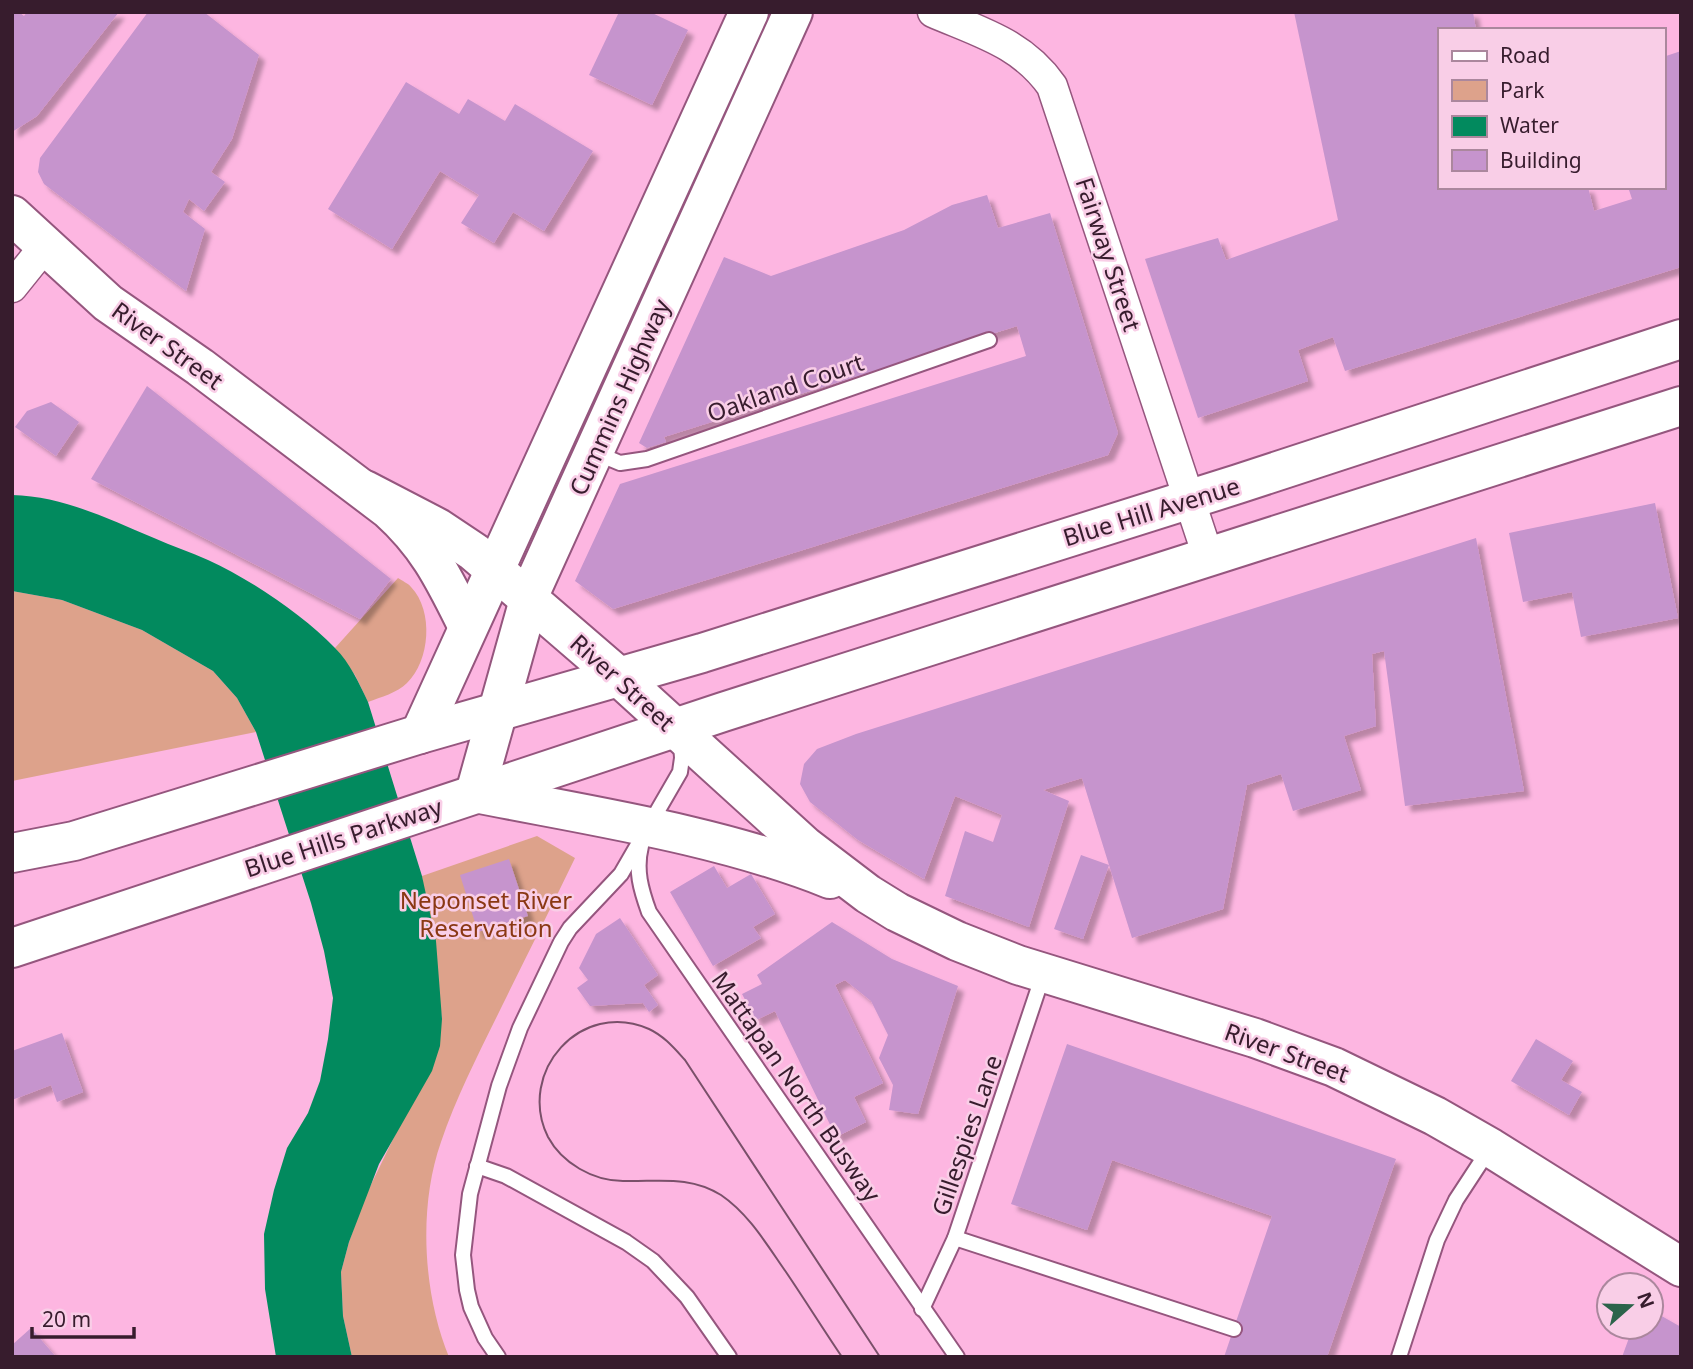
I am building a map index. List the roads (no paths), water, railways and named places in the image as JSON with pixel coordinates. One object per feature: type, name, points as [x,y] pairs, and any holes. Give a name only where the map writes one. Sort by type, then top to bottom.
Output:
[{"type":"main road","name":"Cummins Highway","points":[[420,734],[749,12]]},
{"type":"main road","name":"Cummins Highway","points":[[457,799],[497,712],[528,598],[793,12]]},
{"type":"main road","name":"River Street","points":[[12,215],[108,303],[200,367],[365,490],[405,524],[438,566],[468,627]]},
{"type":"main road","name":"Blue Hill Avenue","points":[[619,677],[1189,499],[1681,339]]},
{"type":"main road","points":[[674,728],[1681,406]]},
{"type":"main road","points":[[1559,445],[1681,425]]},
{"type":"main road","name":"River Street","points":[[365,490],[438,528],[495,569],[805,846],[868,894],[897,912],[957,941],[1044,972],[1255,1038],[1334,1067],[1435,1116],[1491,1148],[1681,1267]]},
{"type":"main road","points":[[12,853],[74,841],[420,734],[619,677]]},
{"type":"main road","name":"Blue Hills Parkway","points":[[12,948],[674,728]]},
{"type":"main road","name":"River Street","points":[[457,799],[648,828],[743,850],[868,894]]},
{"type":"street","name":"Fairway Street","points":[[933,12],[1016,50],[1030,59],[1052,86],[1209,559]]},
{"type":"street","points":[[12,286],[45,246]]},
{"type":"lane","name":"Oakland Court","points":[[594,453],[620,463],[647,460],[989,340]]},
{"type":"lane","points":[[498,1357],[485,1338],[471,1307],[464,1273],[464,1235],[477,1166],[509,1058],[554,956],[570,929],[621,874],[680,772],[681,744],[674,728]]},
{"type":"lane","name":"Mattapan North Busway","points":[[648,828],[639,853],[638,867],[639,883],[649,912],[957,1357]]},
{"type":"lane","name":"Gillespies Lane","points":[[922,1308],[955,1238],[1044,972]]},
{"type":"lane","points":[[1399,1357],[1446,1219],[1491,1148]]},
{"type":"lane","points":[[477,1166],[506,1176],[626,1242],[653,1261],[692,1304],[729,1357]]},
{"type":"lane","points":[[955,1238],[1234,1329]]},
{"type":"water","points":[[12,495],[49,499],[85,510],[201,557],[241,577],[292,611],[335,648],[350,667],[368,702],[422,876],[436,941],[442,1019],[440,1046],[432,1071],[379,1164],[349,1242],[341,1272],[343,1316],[352,1357],[276,1357],[265,1289],[264,1234],[274,1190],[287,1148],[308,1113],[320,1081],[333,998],[311,903],[256,732],[237,698],[213,671],[142,630],[62,600],[12,591]]},
{"type":"tram line","points":[[842,1357],[757,1230],[721,1195],[685,1182],[601,1178],[580,1169],[561,1155],[548,1137],[540,1112],[541,1088],[548,1066],[561,1047],[579,1033],[600,1024],[624,1022],[649,1029],[668,1043],[685,1060],[880,1357]]},
{"type":"park label","name":"Neponset River Reservation","points":[[486,913]]}]
